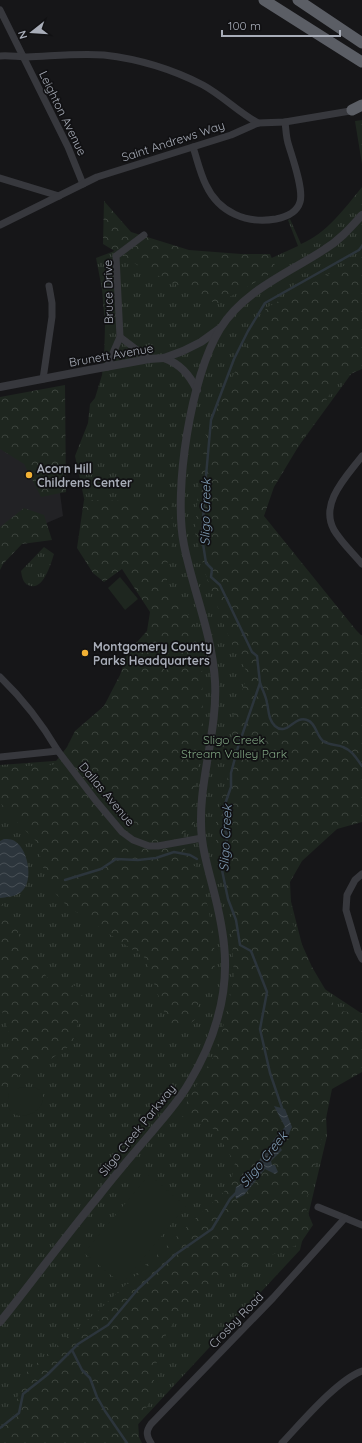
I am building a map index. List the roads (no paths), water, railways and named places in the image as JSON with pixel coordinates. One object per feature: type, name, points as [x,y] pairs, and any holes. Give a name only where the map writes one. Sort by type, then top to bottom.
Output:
[{"type":"highway","points":[[264,0],[362,62]]},
{"type":"highway","points":[[298,0],[362,43]]},
{"type":"street","name":"Leighton Avenue","points":[[0,10],[68,147],[83,184]]},
{"type":"street","points":[[0,56],[10,55],[23,57],[103,55],[126,58],[150,64],[174,71],[203,85],[219,94],[244,115],[258,123]]},
{"type":"street","name":"Saint Andrews Way","points":[[0,225],[97,177],[232,134],[258,123],[285,122],[359,108]]},
{"type":"street","points":[[193,147],[205,184],[212,196],[223,208],[237,216],[252,220],[284,218],[295,211],[300,203],[300,190],[285,122]]},
{"type":"street","points":[[0,178],[59,196]]},
{"type":"street","name":"Sligo Creek Parkway","points":[[0,1322],[35,1279],[60,1243],[170,1110],[188,1086],[207,1050],[218,1016],[225,977],[225,947],[202,838],[203,796],[214,710],[215,681],[209,645],[184,548],[180,512],[184,456],[191,415],[209,352],[220,329],[229,316],[257,290],[326,248],[345,234],[362,214]]},
{"type":"street","name":"Bruce Drive","points":[[107,367],[120,337],[116,256],[144,235]]},
{"type":"street","points":[[43,379],[52,317],[52,303],[49,286]]},
{"type":"street","name":"Brunett Avenue","points":[[0,387],[149,359],[164,358],[195,345],[220,329]]},
{"type":"street","name":"Bruce Drive","points":[[120,337],[149,359]]},
{"type":"street","points":[[164,358],[175,362],[184,370],[192,380],[197,390]]},
{"type":"street","points":[[362,456],[334,494],[329,511],[335,532],[362,564]]},
{"type":"street","name":"Dallas Avenue","points":[[0,677],[45,728],[58,751],[122,832],[133,840],[149,846],[158,846],[202,838]]},
{"type":"street","points":[[0,757],[58,751]]},
{"type":"street","points":[[362,874],[355,880],[347,895],[346,910],[358,951],[362,958]]},
{"type":"street","points":[[318,1208],[362,1225]]},
{"type":"street","name":"Crosby Road","points":[[149,1440],[147,1431],[151,1424],[273,1298],[345,1218]]},
{"type":"street","points":[[282,1443],[335,1388],[362,1371]]},
{"type":"water","points":[[4,839],[13,840],[21,846],[27,860],[28,876],[27,884],[18,894],[0,898],[0,841]]},
{"type":"water","points":[[274,1106],[285,1109],[292,1127],[288,1136],[279,1146],[282,1150],[271,1161],[272,1165],[275,1165],[278,1172],[275,1174],[265,1169],[244,1195],[236,1199],[236,1187],[244,1182],[275,1138],[285,1127]]},
{"type":"waterway","name":"Sligo Creek","points":[[283,1111],[270,1073],[260,1029],[267,992],[251,951],[240,945],[236,920],[228,899],[222,870],[227,845],[224,807],[231,787],[231,773],[238,747],[260,683],[257,656],[252,652],[220,585],[211,577],[212,569],[206,563],[202,537],[211,420],[234,359],[248,331],[265,303],[359,250],[362,246]]},
{"type":"waterway","points":[[260,683],[266,698],[270,718],[275,726],[279,729],[283,729],[287,728],[298,720],[307,720],[314,726],[323,741],[346,749],[354,755],[362,766]]},
{"type":"waterway","points":[[65,880],[101,869],[116,859],[138,860],[156,858],[174,852],[190,855],[197,859]]},
{"type":"waterway","name":"Sligo Creek","points":[[0,1428],[19,1413],[23,1394],[47,1375],[78,1344],[108,1325],[138,1289],[176,1254],[212,1229],[230,1199],[236,1193]]},
{"type":"waterway","points":[[72,1350],[82,1370],[90,1378],[97,1397],[105,1411],[127,1443]]},
{"type":"place","name":"Acorn Hill Childrens Center","points":[[29,475]]},
{"type":"place","name":"Montgomery County Parks Headquarters","points":[[85,653]]},
{"type":"park label","name":"Sligo Creek Stream Valley Park","points":[[234,746]]}]
